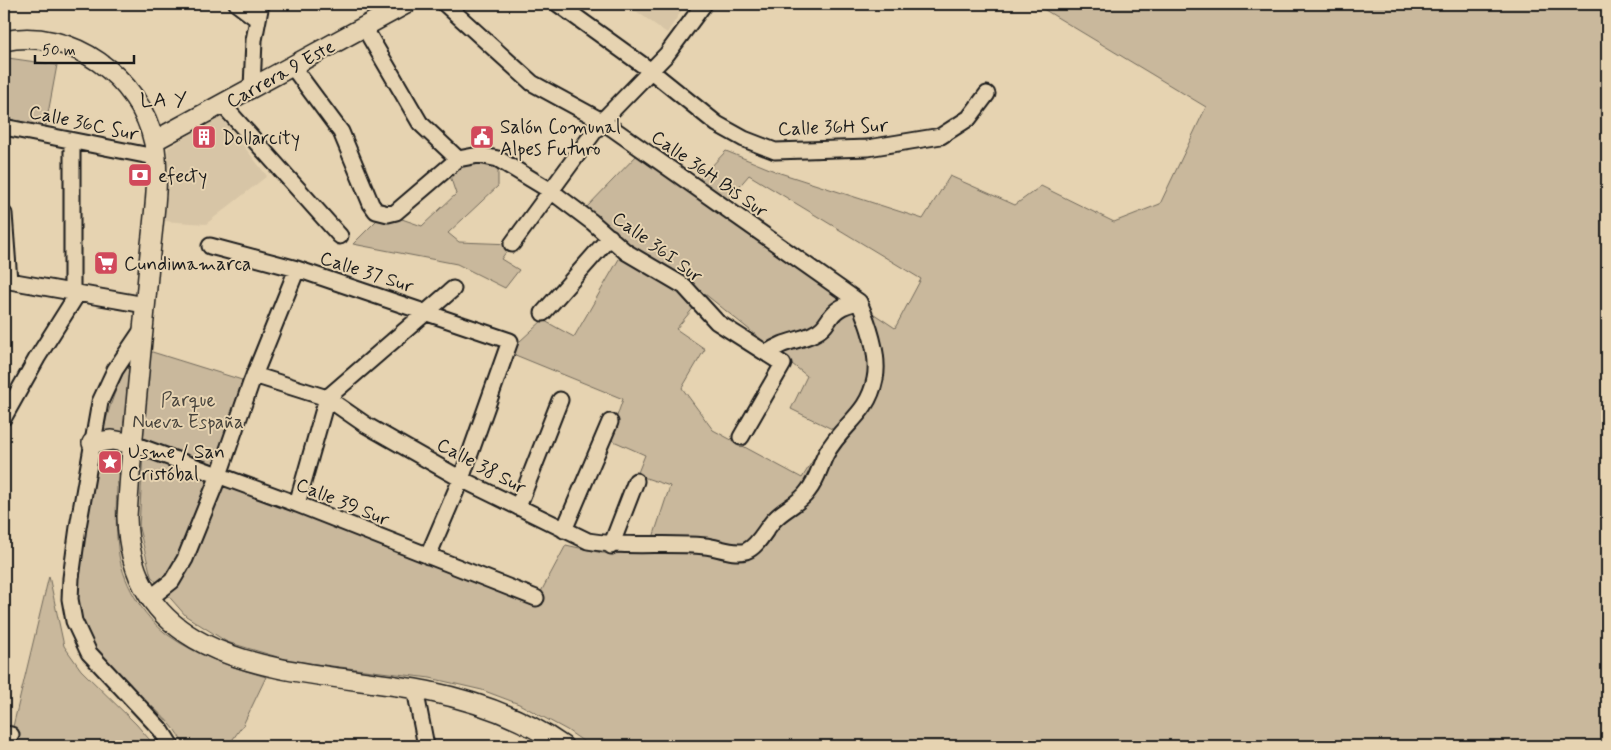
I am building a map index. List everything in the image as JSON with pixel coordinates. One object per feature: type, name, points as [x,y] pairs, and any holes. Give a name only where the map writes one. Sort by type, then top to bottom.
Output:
[{"type":"main road","name":"Carrera 9 Este","points":[[154,149],[222,104],[406,4]]},
{"type":"main road","points":[[4,41],[33,38],[53,41],[77,50],[114,73],[134,94],[141,107],[154,149],[144,327],[127,532],[137,576],[149,599],[162,613],[189,634],[215,649],[241,659],[280,669],[415,688],[456,697],[507,715],[563,746]]},
{"type":"main road","points":[[92,443],[112,440],[133,444]]},
{"type":"street","points":[[237,4],[257,19]]},
{"type":"street","points":[[252,88],[252,61],[257,19],[261,4]]},
{"type":"street","name":"Calle 36H Bis Sur","points":[[445,4],[532,83],[602,121],[859,302]]},
{"type":"street","name":"Calle 36H Sur","points":[[558,4],[651,71],[716,124],[744,139],[775,151],[868,148],[942,136],[969,118],[987,94]]},
{"type":"street","points":[[512,244],[602,121],[667,54],[704,4]]},
{"type":"street","points":[[292,66],[341,132],[371,204],[376,211],[382,213],[396,212],[458,159],[420,123],[364,27]]},
{"type":"street","points":[[222,104],[340,236]]},
{"type":"street","name":"Calle 36C Sur","points":[[4,127],[72,140],[154,149]]},
{"type":"street","points":[[4,417],[75,292],[72,140]]},
{"type":"street","name":"Calle 36I Sur","points":[[458,159],[479,155],[498,159],[551,191],[610,236],[626,252],[684,286],[717,322],[783,364],[741,437]]},
{"type":"street","points":[[4,214],[6,280],[145,305]]},
{"type":"street","points":[[543,313],[610,236]]},
{"type":"street","name":"Calle 37 Sur","points":[[210,246],[297,269],[510,341],[461,479]]},
{"type":"street","points":[[149,599],[172,581],[185,559],[219,476],[254,375],[297,269]]},
{"type":"street","points":[[296,504],[327,398],[453,289]]},
{"type":"street","points":[[767,353],[791,340],[814,334],[822,327],[832,313],[843,304],[859,302]]},
{"type":"street","name":"Calle 38 Sur","points":[[254,375],[327,398],[359,421],[461,479],[588,542],[611,546],[705,546],[741,552],[754,546],[777,517],[809,491],[826,453],[841,432],[860,414],[870,397],[875,378],[876,363],[865,317],[859,302]]},
{"type":"street","points":[[144,327],[124,356],[106,389],[97,414],[70,587],[71,612],[78,632],[96,663],[156,726],[171,746]]},
{"type":"street","points":[[518,506],[560,400]]},
{"type":"street","points":[[564,530],[610,422]]},
{"type":"street","name":"Calle 39 Sur","points":[[133,444],[296,504],[536,598]]},
{"type":"street","points":[[428,556],[461,479]]},
{"type":"street","points":[[611,546],[636,481]]},
{"type":"street","points":[[415,688],[426,746]]},
{"type":"shaded area","points":[[626,4],[686,4],[667,33]]},
{"type":"shaded area","points":[[220,116],[267,176],[206,224],[163,221],[168,148]]},
{"type":"green space","points":[[1035,4],[1607,4],[1607,746],[590,746],[567,730],[519,704],[482,690],[430,678],[291,661],[227,642],[186,616],[151,576],[139,528],[143,453],[536,601],[566,545],[602,553],[648,553],[670,486],[637,475],[645,455],[609,439],[623,399],[508,352],[543,320],[574,337],[627,245],[586,208],[639,153],[689,190],[726,151],[777,172],[923,219],[950,176],[1015,205],[1041,186],[1114,222],[1160,204],[1206,107]],"holes":[[[749,175],[921,279],[895,328],[719,210]],[[705,294],[807,376],[791,409],[832,429],[802,478],[713,430],[682,388],[705,349],[676,329]]]},
{"type":"green space","points":[[4,59],[57,65],[45,130],[4,122]]},
{"type":"green space","points":[[473,161],[498,165],[498,186],[448,233],[459,242],[512,244],[501,259],[519,270],[505,288],[457,264],[353,244],[379,218],[399,218],[422,226],[456,194],[450,176],[458,168]]},
{"type":"green space","name":"Parque Nueva España","points":[[149,351],[242,380],[217,465],[143,439]]},
{"type":"green space","points":[[134,354],[116,500],[116,524],[120,560],[128,585],[134,596],[150,618],[168,635],[203,655],[266,677],[243,725],[228,746],[185,746],[170,724],[104,662],[87,637],[78,615],[76,598],[77,578],[101,439],[114,395]]},
{"type":"green space","points":[[49,576],[64,646],[81,670],[136,724],[155,746],[4,746],[4,734],[11,735]]},
{"type":"place","name":"Dollarcity","points":[[204,137]]},
{"type":"place","name":"Salón Comunal Alpes Futuro","points":[[482,137]]},
{"type":"place","name":"efecty","points":[[140,175]]},
{"type":"place","name":"Cundimamarca","points":[[106,263]]},
{"type":"place","name":"Usme / San Cristóbal","points":[[110,462]]},
{"type":"district","name":"LA Y","points":[[164,99]]}]
